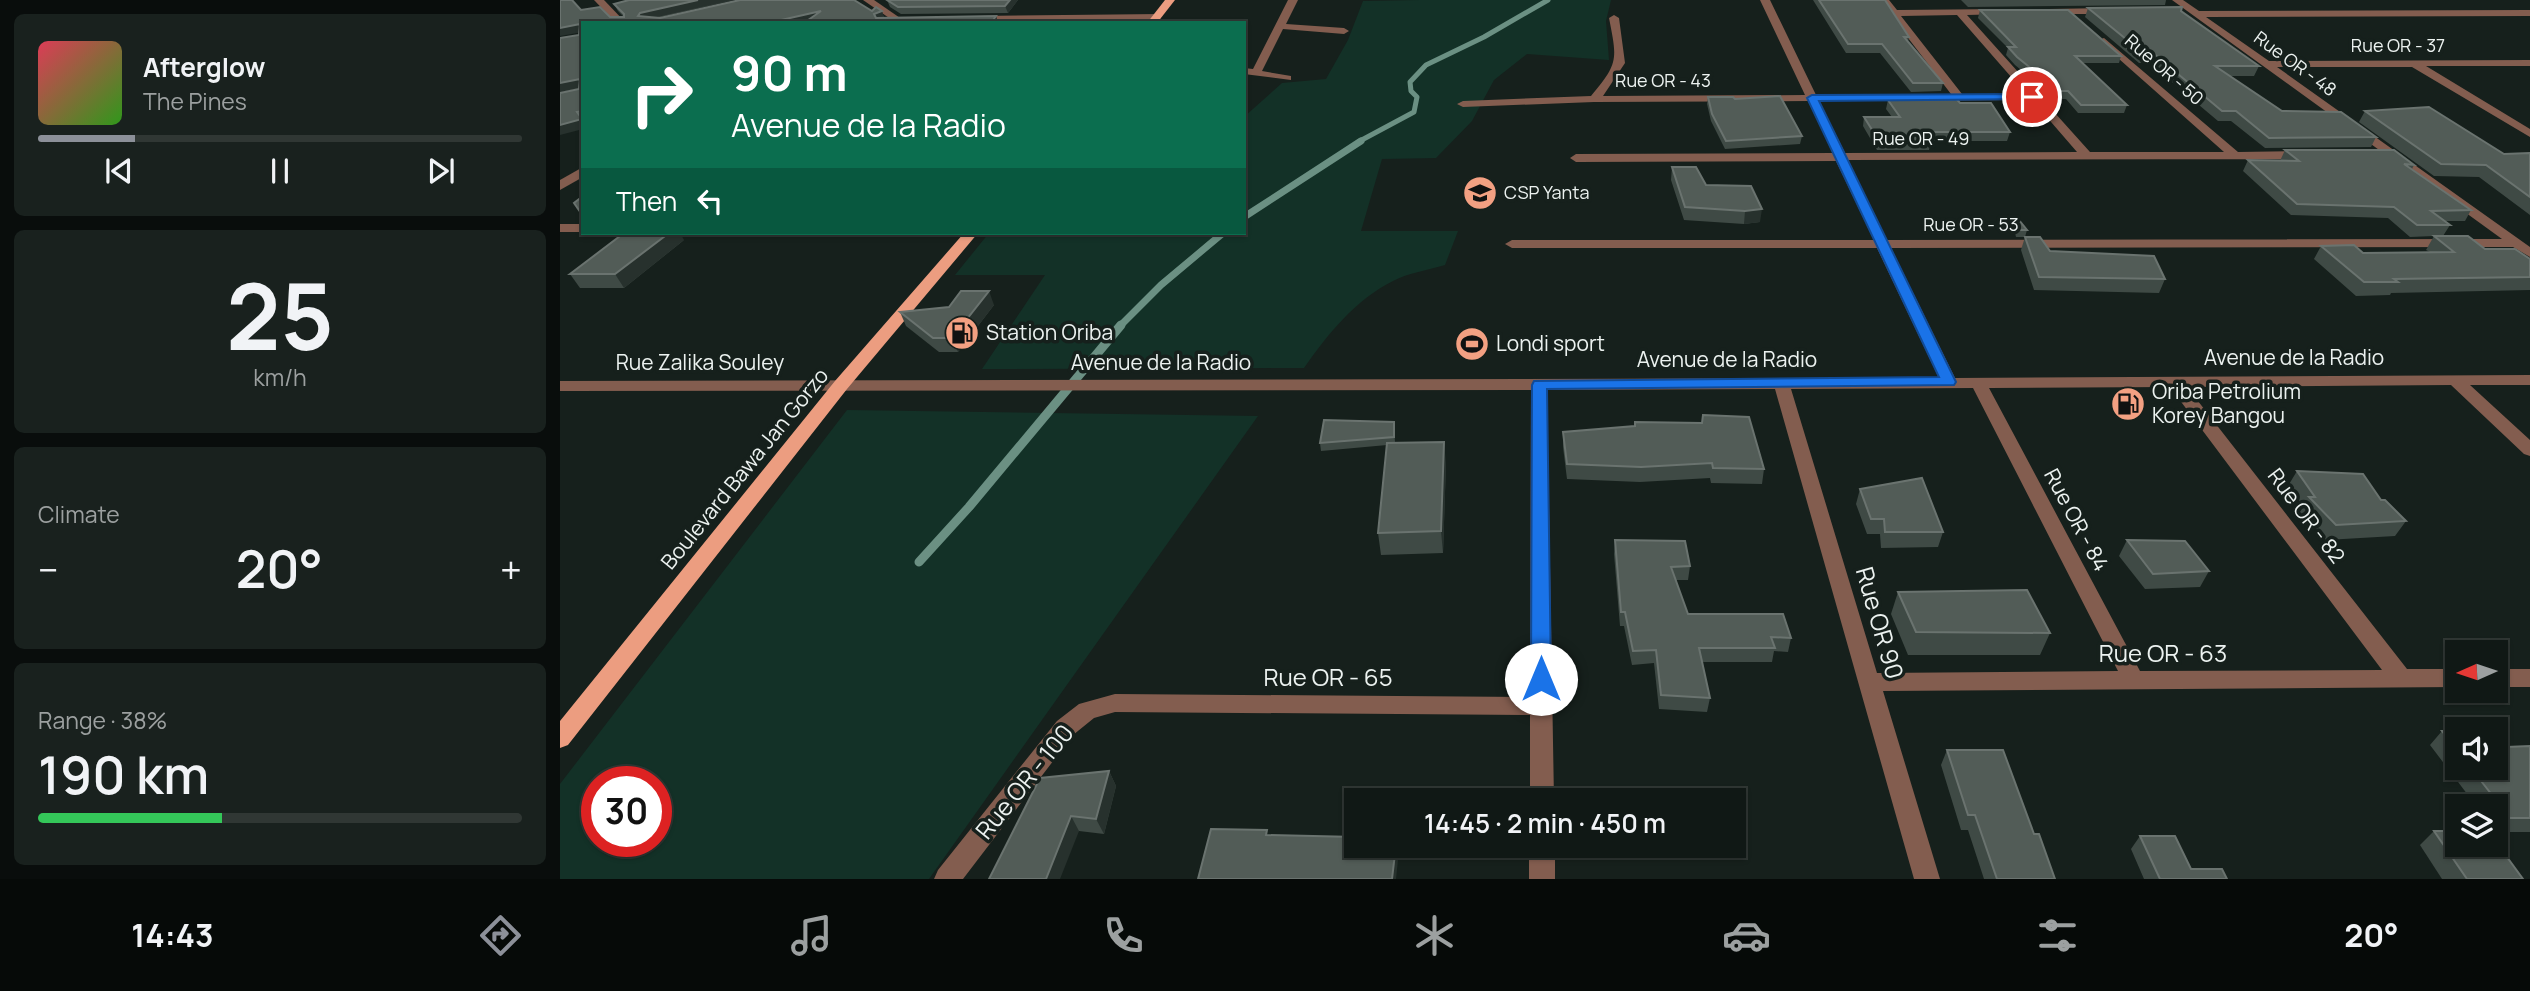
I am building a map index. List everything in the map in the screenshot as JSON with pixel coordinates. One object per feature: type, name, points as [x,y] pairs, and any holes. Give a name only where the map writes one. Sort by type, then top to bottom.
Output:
[{"type":"main road","points":[[1155,19],[1170,0]]},
{"type":"main road","name":"Boulevard Bawa Jan Gorzo","points":[[560,737],[841,385],[969,235]]},
{"type":"street","points":[[598,0],[619,21]]},
{"type":"street","points":[[868,0],[898,20]]},
{"type":"street","points":[[1287,78],[1250,72],[1281,26],[1293,0]]},
{"type":"street","points":[[1765,0],[1949,382]]},
{"type":"street","points":[[1884,0],[1959,97]]},
{"type":"street","points":[[2306,0],[2328,13]]},
{"type":"street","points":[[2439,0],[2465,13]]},
{"type":"street","name":"Rue OR - 48","points":[[2177,5],[2194,12],[2530,253]]},
{"type":"street","points":[[2069,11],[2079,20]]},
{"type":"street","points":[[2032,12],[2123,11]]},
{"type":"street","points":[[1959,12],[2087,156]]},
{"type":"street","points":[[1895,13],[2019,12]]},
{"type":"street","points":[[2194,12],[2530,13]]},
{"type":"street","points":[[1594,99],[1620,69],[1614,18]]},
{"type":"street","points":[[966,19],[1155,19]]},
{"type":"street","points":[[893,21],[912,20]]},
{"type":"street","points":[[1281,26],[1344,31]]},
{"type":"street","name":"Rue OR - 50","points":[[2090,29],[2236,156]]},
{"type":"street","points":[[2413,63],[2530,134]]},
{"type":"street","name":"Rue OR - 37","points":[[2266,64],[2530,63]]},
{"type":"street","name":"Rue OR - 43","points":[[1463,104],[1594,99],[2032,97]]},
{"type":"street","points":[[2366,155],[2392,154]]},
{"type":"street","name":"Rue OR - 49","points":[[1576,158],[2314,155]]},
{"type":"street","points":[[560,186],[581,172]]},
{"type":"street","points":[[560,228],[581,228]]},
{"type":"street","name":"Rue OR - 53","points":[[1512,244],[2515,243]]},
{"type":"street","points":[[2455,380],[2530,450]]},
{"type":"street","name":"Avenue de la Radio","points":[[841,385],[2530,380]]},
{"type":"street","name":"Rue OR - 82","points":[[2174,381],[2402,679]]},
{"type":"street","name":"Rue OR 90","points":[[1781,382],[1927,879]]},
{"type":"street","name":"Rue OR - 84","points":[[1978,382],[2134,680]]},
{"type":"street","name":"Rue Zalika Souley","points":[[560,386],[841,385]]},
{"type":"street","points":[[1539,385],[1542,788]]},
{"type":"street","name":"Rue OR - 63","points":[[1869,682],[2445,678]]},
{"type":"street","points":[[2508,678],[2530,678]]},
{"type":"street","name":"Rue OR - 65","points":[[1115,703],[1541,706]]},
{"type":"street","name":"Rue OR - 100","points":[[947,879],[1065,728],[1087,711],[1115,703]]},
{"type":"street","points":[[1542,858],[1542,879]]},
{"type":"green space","points":[[1611,0],[1606,21],[1609,60],[1527,54],[1494,80],[1472,121],[1436,158],[1382,159],[1361,231],[1458,231],[1445,265],[1399,278],[1366,298],[1333,331],[1304,368],[982,369],[1045,275],[955,275],[987,235],[1246,235],[1246,115],[1282,83],[1326,79],[1348,40],[1363,1]]},
{"type":"green space","points":[[847,410],[1258,416],[929,879],[560,879],[560,784]]},
{"type":"building","points":[[560,0],[572,0],[581,10],[600,7],[610,17],[624,17],[614,4],[629,0],[698,0],[640,13],[638,16],[660,18],[740,0],[854,0],[872,11],[876,7],[882,11],[874,14],[876,18],[996,16],[992,21],[807,21],[821,11],[777,21],[581,21],[581,111],[577,112],[581,119],[560,125],[560,93],[579,89],[580,79],[560,83],[560,38],[579,35],[580,24],[560,28]]},
{"type":"building","points":[[887,0],[1010,0],[1005,6],[898,7]]},
{"type":"building","points":[[1819,0],[1885,0],[1909,37],[1904,37],[1943,83],[1913,83],[1882,44],[1848,44]]},
{"type":"building","points":[[2182,7],[2181,11],[2259,66],[2215,66],[2282,111],[2341,112],[2376,137],[2269,138],[2236,111],[2222,111],[2153,53],[2143,53],[2088,8]]},
{"type":"building","points":[[1980,10],[2068,10],[2121,56],[2075,56],[2127,105],[2081,105],[2068,91],[2059,91],[2017,57],[2008,47],[2016,47]]},
{"type":"building","points":[[1922,95],[1953,95],[1960,103],[1991,103],[2010,132],[1926,132],[1931,141],[1879,141],[1864,117],[1900,117],[1888,100],[1925,100]]},
{"type":"building","points":[[1780,96],[1802,136],[1726,141],[1712,114],[1708,97],[1735,99]]},
{"type":"building","points":[[2429,107],[2504,154],[2530,153],[2530,197],[2486,165],[2441,164],[2365,111]]},
{"type":"building","points":[[2285,150],[2394,150],[2414,165],[2404,164],[2471,210],[2431,211],[2450,225],[2417,225],[2394,207],[2297,204],[2248,160],[2299,161]]},
{"type":"building","points":[[1672,167],[1696,167],[1706,185],[1751,186],[1762,209],[1745,211],[1685,207]]},
{"type":"building","points":[[581,198],[581,213],[574,203]]},
{"type":"building","points":[[2019,220],[2027,230],[2019,230],[2016,222]]},
{"type":"building","points":[[621,235],[666,235],[615,274],[570,274]]},
{"type":"building","points":[[2434,236],[2468,236],[2485,249],[2515,249],[2530,259],[2530,277],[2364,282],[2321,246],[2354,245],[2363,253],[2454,252]]},
{"type":"building","points":[[2025,237],[2040,237],[2050,251],[2154,256],[2165,279],[2039,277]]},
{"type":"building","points":[[961,291],[989,291],[952,338],[933,338],[900,312],[949,307]]},
{"type":"building","points":[[1703,415],[1749,417],[1764,469],[1713,468],[1712,463],[1641,467],[1567,464],[1563,432],[1635,426],[1635,422],[1702,423]]},
{"type":"building","points":[[1324,420],[1394,422],[1394,437],[1320,443]]},
{"type":"building","points":[[1444,442],[1441,531],[1378,533],[1387,443]]},
{"type":"building","points":[[2297,471],[2363,474],[2381,500],[2385,500],[2406,521],[2336,525],[2309,497],[2315,497]]},
{"type":"building","points":[[1922,478],[1943,532],[1885,532],[1884,519],[1871,519],[1860,489]]},
{"type":"building","points":[[1615,540],[1685,541],[1690,566],[1671,567],[1688,614],[1783,614],[1791,638],[1771,637],[1775,648],[1699,648],[1710,698],[1661,695],[1656,650],[1633,651],[1625,612],[1621,612]]},
{"type":"building","points":[[2127,540],[2185,541],[2209,571],[2153,574]]},
{"type":"building","points":[[2027,590],[2050,633],[1916,632],[1898,592]]},
{"type":"building","points":[[2530,746],[2530,818],[2510,818],[2508,794],[2491,794],[2480,780],[2508,780],[2508,747]]},
{"type":"building","points":[[1947,750],[2003,750],[2034,834],[2039,834],[2055,879],[1997,879],[1975,815],[1968,815]]},
{"type":"building","points":[[1109,771],[1096,819],[1071,816],[1046,879],[989,879],[1040,778]]},
{"type":"building","points":[[1211,829],[1267,830],[1266,835],[1344,837],[1344,858],[1394,858],[1392,879],[1198,879]]},
{"type":"building","points":[[2434,831],[2445,831],[2445,847]]},
{"type":"building","points":[[2140,836],[2175,836],[2191,869],[2222,869],[2227,879],[2160,879]]},
{"type":"building","points":[[2452,857],[2507,857],[2523,879],[2467,879]]},
{"type":"waterway","points":[[1358,142],[1414,112],[1417,97],[1411,91],[1410,82],[1426,65],[1484,37],[1548,0]]},
{"type":"waterway","points":[[1246,216],[1361,141]]},
{"type":"waterway","points":[[1121,325],[1161,285],[1221,235]]},
{"type":"waterway","points":[[919,562],[969,507],[1121,325]]},
{"type":"place","name":"CSP Yanta","points":[[1480,193]]},
{"type":"place","name":"Station Oriba","points":[[962,333]]},
{"type":"place","name":"Londi sport","points":[[1472,344]]},
{"type":"place","name":"Oriba Petrolium Korey Bangou","points":[[2128,404]]},
{"type":"route","points":[[1541,679],[1539,385],[1949,382],[1812,98],[2032,97]]}]
